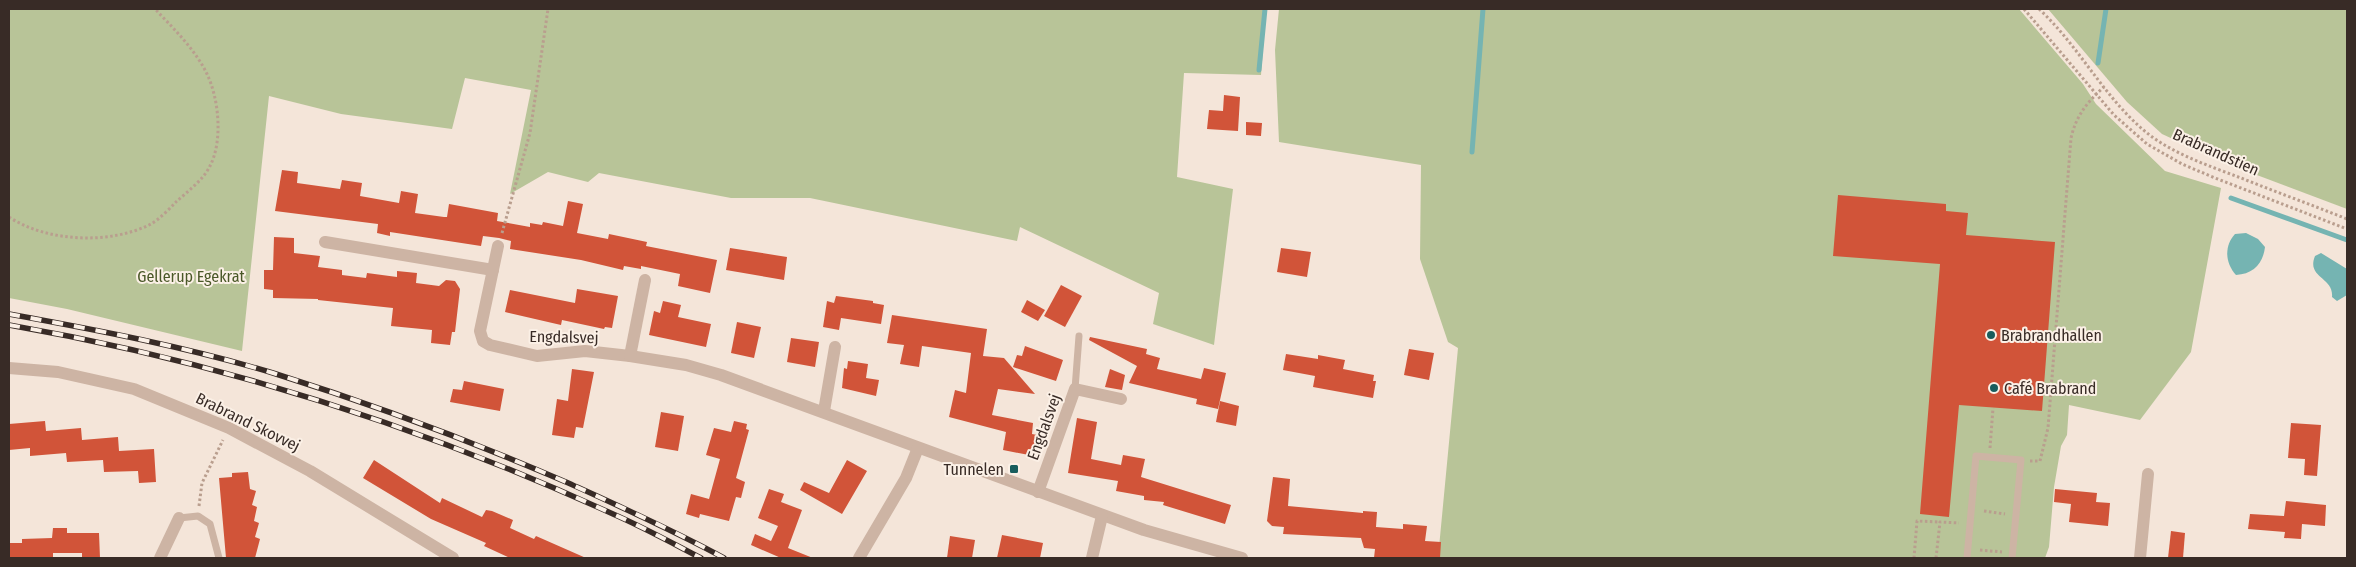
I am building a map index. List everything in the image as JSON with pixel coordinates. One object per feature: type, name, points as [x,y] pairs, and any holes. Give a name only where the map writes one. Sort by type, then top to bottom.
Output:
[{"type":"street","points":[[325,242],[493,270]]},
{"type":"street","name":"Engdalsvej","points":[[498,246],[480,331],[483,342],[490,346],[537,356],[585,352],[630,356],[686,365],[721,375],[824,411],[1102,516],[1239,558]]},
{"type":"street","points":[[630,356],[645,280]]},
{"type":"street","points":[[824,411],[835,347]]},
{"type":"street","name":"Brabrand Skovvej","points":[[9,368],[58,372],[134,389],[229,428],[310,471],[453,558]]},
{"type":"street","name":"Engdalsvej","points":[[1038,492],[1075,389],[1121,399]]},
{"type":"street","points":[[859,558],[906,478],[918,448]]},
{"type":"street","points":[[2140,558],[2148,474]]},
{"type":"street","points":[[1092,558],[1102,516]]},
{"type":"street","points":[[160,558],[179,518]]},
{"type":"lane","points":[[1075,389],[1079,336]]},
{"type":"lane","points":[[1966,558],[1976,456],[2021,460],[2012,556]]},
{"type":"lane","points":[[179,518],[198,516],[210,524],[219,558]]},
{"type":"path","points":[[9,217],[26,228],[63,237],[91,238],[131,232],[152,223],[210,168],[217,148],[218,122],[207,74],[181,37],[155,9]]},
{"type":"path","points":[[498,246],[530,133],[548,9]]},
{"type":"path","points":[[2024,9],[2114,115],[2147,144],[2182,164],[2347,229]]},
{"type":"path","name":"Brabrandstien","points":[[2039,9],[2053,22],[2104,87],[2141,128],[2165,144],[2198,161],[2347,219]]},
{"type":"path","points":[[2021,460],[2040,462],[2048,428],[2071,138],[2078,115],[2104,87]]},
{"type":"path","points":[[198,516],[202,482],[229,428]]},
{"type":"path","points":[[1984,511],[2016,515]]},
{"type":"path","points":[[1914,558],[1917,520],[1970,524]]},
{"type":"path","points":[[1936,558],[1940,522]]},
{"type":"path","points":[[1980,550],[2012,556]]},
{"type":"green space","name":"Gellerup Egekrat","points":[[9,9],[1266,9],[1261,75],[1184,73],[1177,177],[1233,189],[1214,345],[1153,324],[1159,293],[1020,227],[1017,241],[810,198],[731,198],[599,173],[588,182],[548,172],[510,194],[531,90],[465,78],[452,129],[341,114],[269,96],[242,351],[67,309],[9,298]]},
{"type":"green space","points":[[1279,9],[2019,9],[2083,84],[2096,104],[2165,171],[2221,188],[2191,352],[2140,420],[2069,405],[2067,435],[2061,446],[2054,487],[2049,547],[2045,558],[1438,558],[1458,348],[1448,342],[1420,259],[1421,165],[1279,142],[1275,50]]},
{"type":"green space","points":[[2048,9],[2347,9],[2347,209],[2225,163],[2162,134],[2127,102]]},
{"type":"water","points":[[2246,233],[2258,239],[2265,247],[2264,253],[2256,267],[2247,273],[2236,275],[2228,260],[2229,244],[2235,234]]},
{"type":"water","points":[[2321,253],[2347,269],[2347,295],[2337,301],[2332,297],[2329,285],[2314,269],[2315,256]]},
{"type":"building","points":[[1224,95],[1240,97],[1238,131],[1207,129],[1209,110],[1223,111]]},
{"type":"building","points":[[1246,122],[1262,123],[1261,136],[1246,135]]},
{"type":"building","points":[[282,170],[298,172],[297,183],[340,189],[342,180],[362,183],[360,196],[399,203],[401,191],[418,194],[415,213],[447,217],[449,204],[498,213],[497,221],[530,227],[530,223],[542,225],[543,222],[563,226],[568,201],[583,204],[577,233],[608,239],[609,234],[647,242],[646,246],[717,260],[710,293],[678,286],[680,274],[641,266],[641,269],[624,266],[623,270],[581,260],[510,249],[511,241],[499,238],[483,236],[481,246],[390,232],[390,236],[377,233],[378,224],[275,211]]},
{"type":"building","name":"Brabrandhallen","points":[[1838,195],[1946,204],[1946,211],[1968,213],[1966,235],[2055,242],[2042,411],[1959,405],[1949,517],[1920,514],[1940,264],[1833,256]]},
{"type":"building","points":[[274,237],[294,238],[294,253],[320,256],[318,267],[342,270],[342,275],[366,278],[367,273],[397,277],[397,271],[417,273],[416,283],[439,286],[446,280],[455,281],[460,289],[455,332],[452,332],[450,345],[431,343],[432,330],[391,326],[393,308],[318,299],[273,298],[273,290],[264,289],[264,270],[273,270]]},
{"type":"building","points":[[730,248],[787,257],[784,280],[726,270]]},
{"type":"building","points":[[1281,248],[1311,252],[1307,277],[1277,272]]},
{"type":"building","points":[[1061,285],[1082,296],[1065,327],[1044,316]]},
{"type":"building","points":[[577,289],[618,296],[612,328],[605,327],[604,329],[562,320],[561,325],[505,312],[510,290],[575,303]]},
{"type":"building","points":[[836,296],[873,301],[873,303],[884,305],[881,324],[841,318],[839,330],[823,327],[827,301],[834,303]]},
{"type":"building","points":[[1027,300],[1045,310],[1038,321],[1021,312]]},
{"type":"building","points":[[663,301],[681,305],[678,317],[711,324],[706,347],[649,335],[654,311],[660,313]]},
{"type":"building","points":[[892,315],[987,329],[983,356],[1004,358],[1035,394],[998,389],[992,415],[1033,423],[1032,434],[1037,435],[1034,450],[1030,450],[1029,455],[1003,450],[1006,432],[949,417],[955,390],[966,393],[971,353],[922,346],[919,367],[900,364],[904,345],[887,343]]},
{"type":"building","points":[[737,322],[761,327],[754,358],[731,353]]},
{"type":"building","points":[[1090,337],[1147,349],[1146,354],[1160,358],[1157,369],[1201,379],[1204,368],[1226,373],[1218,409],[1196,404],[1197,399],[1129,383],[1137,366],[1089,340]]},
{"type":"building","points":[[791,338],[819,342],[815,367],[787,362]]},
{"type":"building","points":[[1025,346],[1063,360],[1056,381],[1013,367],[1017,355],[1022,356]]},
{"type":"building","points":[[1409,349],[1434,353],[1429,380],[1404,375]]},
{"type":"building","points":[[1286,354],[1318,359],[1318,355],[1345,360],[1343,369],[1374,375],[1373,381],[1376,381],[1373,398],[1313,387],[1315,376],[1283,370]]},
{"type":"building","points":[[848,361],[868,364],[866,378],[879,380],[876,396],[842,388],[844,368],[847,369]]},
{"type":"building","points":[[572,369],[594,372],[583,428],[576,427],[574,438],[552,435],[557,399],[568,401]]},
{"type":"building","points":[[1110,369],[1125,375],[1122,390],[1105,387]]},
{"type":"building","points":[[464,381],[504,389],[500,411],[450,402],[453,389],[462,390]]},
{"type":"building","points":[[1220,401],[1239,406],[1236,426],[1216,422]]},
{"type":"building","points":[[661,412],[684,416],[678,451],[655,447]]},
{"type":"building","points":[[1077,418],[1097,422],[1091,459],[1121,465],[1123,455],[1145,459],[1141,477],[1231,505],[1225,524],[1163,505],[1164,502],[1144,500],[1144,496],[1116,491],[1118,481],[1068,473]]},
{"type":"building","points":[[45,421],[46,431],[81,428],[82,440],[118,437],[119,451],[154,449],[156,482],[139,483],[138,471],[104,472],[103,460],[67,462],[66,453],[30,456],[30,448],[9,450],[9,424]]},
{"type":"building","points":[[734,421],[747,424],[746,429],[749,430],[736,478],[745,482],[741,498],[736,497],[729,521],[700,514],[699,518],[686,514],[691,494],[709,499],[720,459],[706,455],[714,428],[731,432]]},
{"type":"building","points":[[2291,423],[2321,425],[2317,476],[2304,475],[2305,459],[2288,458]]},
{"type":"building","points":[[374,460],[440,503],[442,498],[482,517],[486,510],[492,511],[513,520],[510,528],[534,539],[536,536],[586,558],[510,558],[484,546],[486,543],[431,519],[363,478]]},
{"type":"building","points":[[847,460],[867,471],[842,514],[800,490],[804,482],[829,493]]},
{"type":"building","points":[[248,472],[250,489],[256,491],[252,505],[257,507],[254,521],[259,523],[255,537],[260,539],[255,558],[226,558],[219,478],[232,477],[232,473]]},
{"type":"building","points":[[1273,477],[1290,479],[1288,506],[1363,513],[1363,511],[1377,512],[1376,527],[1403,529],[1403,524],[1427,526],[1425,541],[1441,542],[1440,558],[1374,558],[1375,549],[1364,548],[1361,538],[1283,534],[1284,527],[1272,526],[1267,521]]},
{"type":"building","points":[[769,489],[784,494],[781,502],[802,510],[788,548],[813,558],[781,558],[751,545],[755,534],[771,541],[778,526],[758,518]]},
{"type":"building","points":[[2055,489],[2097,493],[2096,502],[2110,503],[2108,526],[2069,522],[2071,504],[2054,502]]},
{"type":"building","points":[[2286,501],[2326,505],[2325,526],[2302,524],[2301,539],[2284,538],[2285,532],[2248,529],[2250,514],[2284,516]]},
{"type":"building","points":[[53,528],[67,528],[67,533],[99,533],[100,558],[82,558],[82,553],[53,553],[53,558],[9,558],[9,543],[22,543],[22,539],[52,538]]},
{"type":"building","points":[[2171,531],[2185,533],[2183,558],[2168,558]]},
{"type":"building","points":[[1002,535],[1043,543],[1040,558],[997,558]]},
{"type":"building","points":[[950,536],[975,540],[972,558],[947,558]]},
{"type":"waterway","points":[[1259,70],[1265,9]]},
{"type":"waterway","points":[[1472,152],[1483,9]]},
{"type":"waterway","points":[[2098,63],[2106,9]]},
{"type":"waterway","points":[[2231,198],[2347,240]]},
{"type":"railway","points":[[9,314],[109,333],[208,355],[273,373],[347,397],[458,438],[566,482],[666,528],[724,558]]},
{"type":"railway","points":[[9,325],[164,357],[241,377],[392,425],[540,482],[635,524],[701,558]]},
{"type":"place","name":"Brabrandhallen","points":[[1991,335]]},
{"type":"place","name":"Café Brabrand","points":[[1994,388]]},
{"type":"place","name":"Tunnelen","points":[[1014,469]]}]
